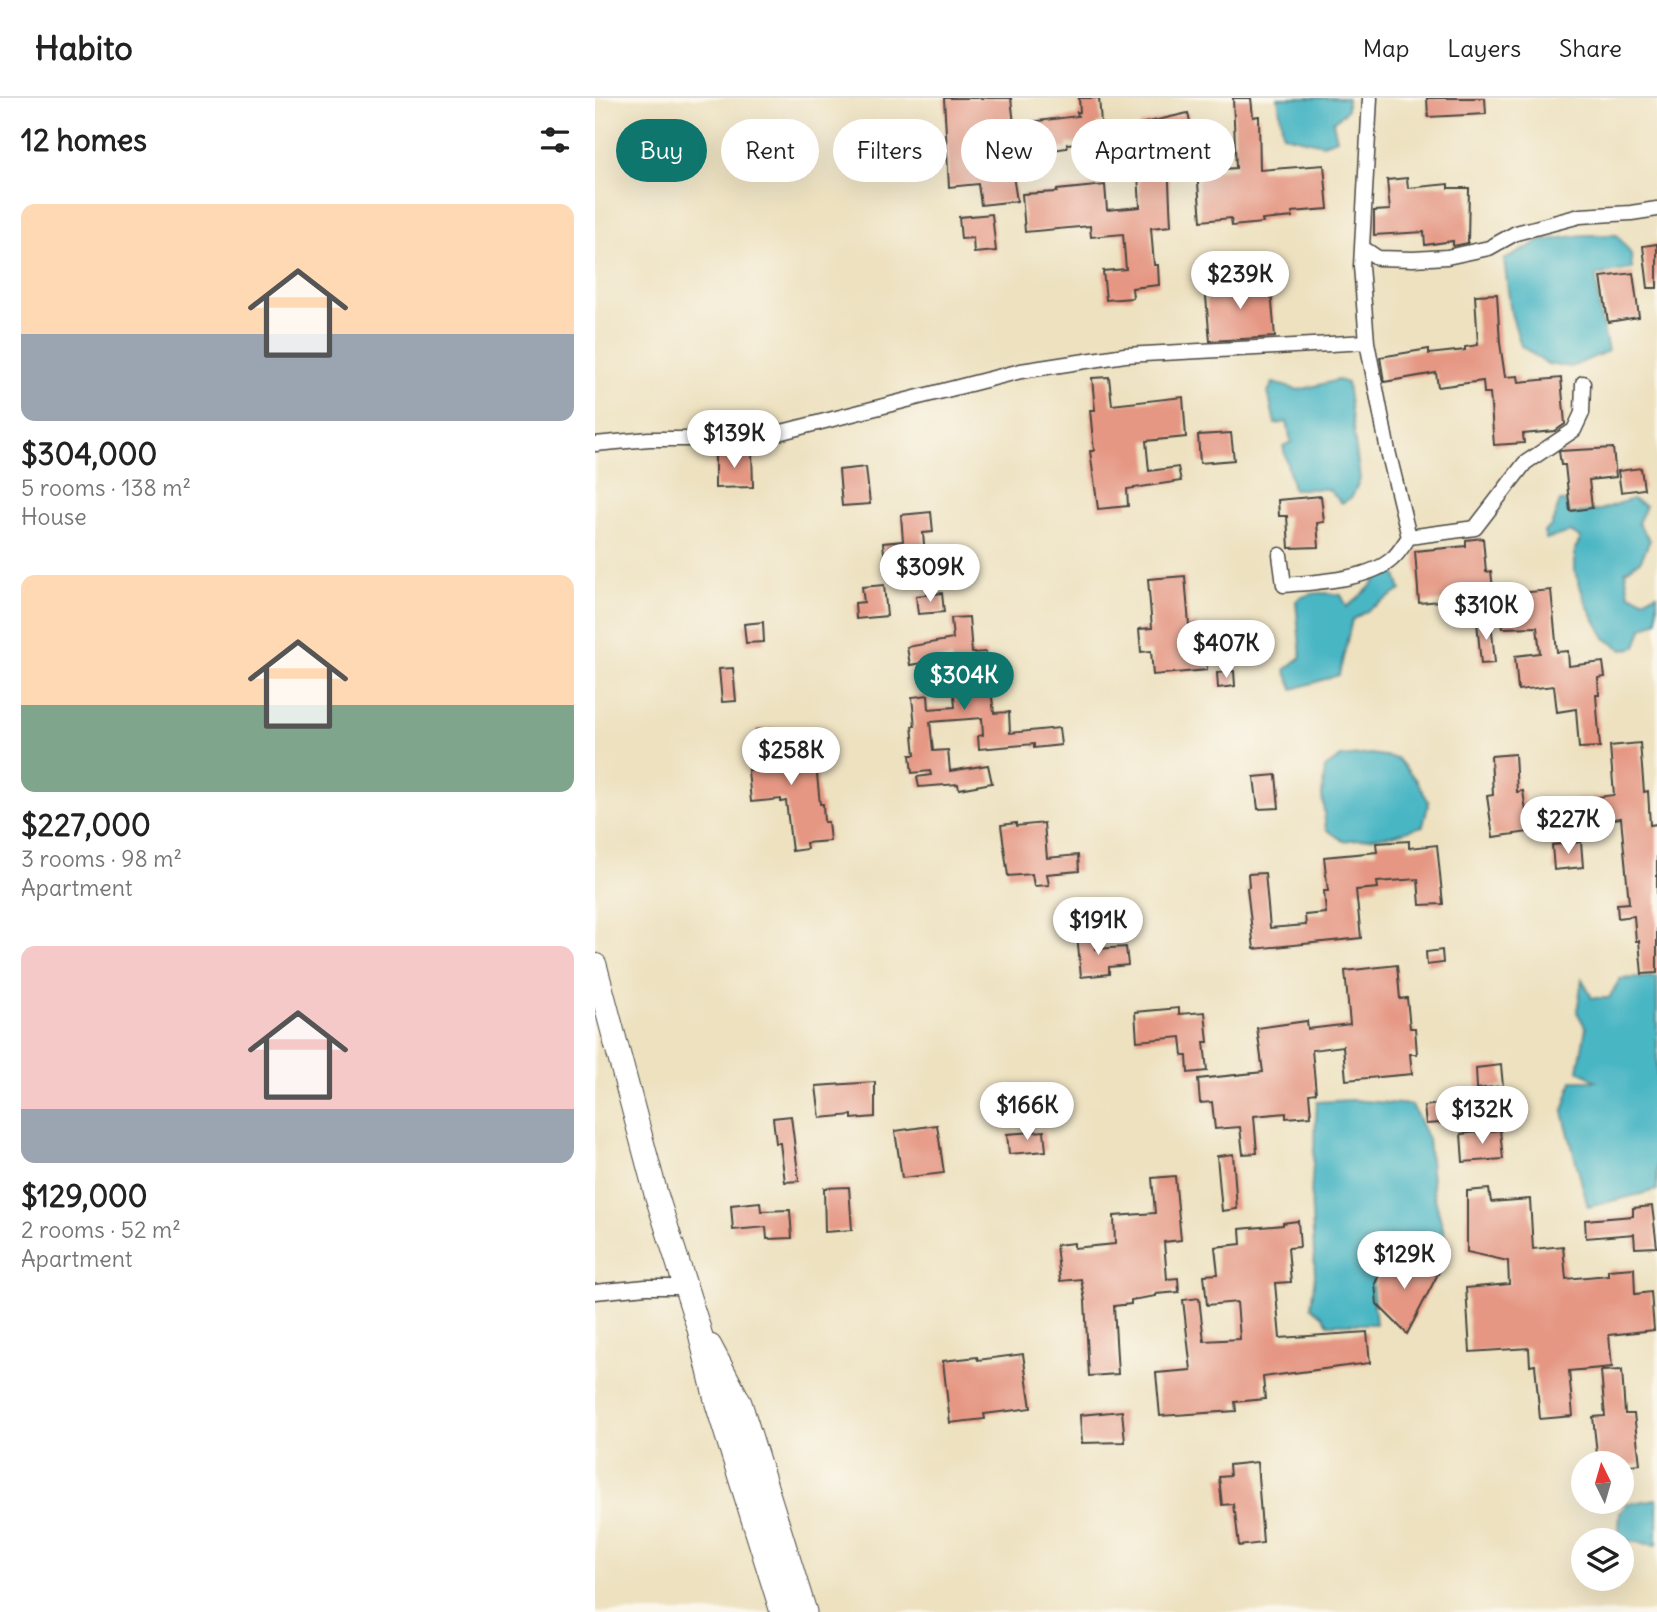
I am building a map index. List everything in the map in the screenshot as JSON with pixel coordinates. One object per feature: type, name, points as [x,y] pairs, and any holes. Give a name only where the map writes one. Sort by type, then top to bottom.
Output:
[{"type":"main road","points":[[595,965],[656,1194],[699,1329],[717,1404],[782,1612]]},
{"type":"main road","points":[[699,1329],[719,1360],[740,1403],[805,1612]]},
{"type":"street","points":[[1370,98],[1361,266],[1367,341],[1388,451],[1409,537]]},
{"type":"street","points":[[1363,248],[1378,258],[1413,260],[1447,257],[1489,248],[1516,233],[1580,216],[1657,209]]},
{"type":"street","points":[[595,444],[649,439],[714,439],[771,435],[1021,371],[1125,355],[1367,341]]},
{"type":"street","points":[[1280,555],[1284,585],[1309,583],[1372,572],[1392,559],[1409,537],[1475,528],[1525,463],[1574,430],[1582,413],[1583,383]]},
{"type":"street","points":[[595,1292],[646,1287],[686,1287]]},
{"type":"water","points":[[1278,98],[1347,98],[1347,110],[1333,122],[1337,139],[1323,144],[1283,135]]},
{"type":"water","points":[[1583,235],[1617,235],[1631,254],[1632,269],[1596,275],[1599,311],[1608,351],[1571,367],[1547,364],[1521,346],[1511,313],[1504,260],[1540,241]]},
{"type":"water","points":[[1338,380],[1347,383],[1360,479],[1352,497],[1342,503],[1328,489],[1293,489],[1283,446],[1291,442],[1287,422],[1275,424],[1268,392],[1273,383],[1299,390]]},
{"type":"water","points":[[1632,499],[1646,506],[1638,523],[1650,540],[1641,560],[1625,571],[1629,594],[1643,599],[1657,594],[1657,621],[1642,629],[1636,647],[1623,650],[1605,638],[1586,603],[1575,572],[1575,549],[1581,538],[1570,532],[1546,539],[1544,532],[1551,526],[1560,501],[1565,501],[1570,514],[1600,510]]},
{"type":"water","points":[[1395,572],[1401,590],[1352,620],[1339,675],[1293,689],[1285,670],[1301,657],[1296,601],[1312,594],[1329,593],[1341,595],[1347,607],[1382,574]]},
{"type":"water","points":[[1371,754],[1397,758],[1416,780],[1429,802],[1423,826],[1392,835],[1343,841],[1326,829],[1322,795],[1325,768],[1341,757]]},
{"type":"water","points":[[1657,977],[1657,1190],[1588,1207],[1563,1112],[1572,1081],[1596,1081],[1578,1070],[1586,1028],[1577,1012],[1582,979],[1592,998],[1609,998],[1620,979]]},
{"type":"water","points":[[1352,1100],[1412,1105],[1428,1139],[1433,1191],[1446,1240],[1426,1249],[1389,1246],[1372,1283],[1376,1324],[1328,1324],[1311,1306],[1315,1275],[1311,1195],[1317,1102]]},
{"type":"water","points":[[1657,1499],[1657,1545],[1634,1542],[1634,1528],[1619,1528],[1620,1514],[1635,1514],[1635,1503]]},
{"type":"building","points":[[944,98],[1011,98],[1013,119],[961,119],[961,182],[1014,182],[1017,201],[981,205],[978,184],[949,187]]},
{"type":"building","points":[[1079,98],[1099,98],[1101,119],[1071,119],[1071,144],[1067,144],[1067,148],[1057,149],[1057,119],[1054,119],[1078,116]]},
{"type":"building","points":[[1233,98],[1251,98],[1253,117],[1259,116],[1260,170],[1324,165],[1328,209],[1292,212],[1293,217],[1232,226],[1231,218],[1201,221],[1198,182],[1235,182]]},
{"type":"building","points":[[1427,98],[1485,98],[1486,114],[1428,117]]},
{"type":"building","points":[[1188,113],[1189,119],[1162,119]]},
{"type":"building","points":[[1407,178],[1408,188],[1448,184],[1448,188],[1469,188],[1468,243],[1453,246],[1453,241],[1425,245],[1424,232],[1374,235],[1374,211],[1390,210],[1387,180]]},
{"type":"building","points":[[1138,182],[1169,182],[1171,226],[1151,228],[1154,265],[1158,265],[1159,285],[1132,288],[1133,298],[1106,300],[1103,271],[1126,269],[1123,234],[1091,237],[1090,226],[1025,232],[1022,194],[1105,185],[1107,210],[1140,207]]},
{"type":"building","points":[[992,214],[996,251],[974,253],[973,238],[961,239],[959,217]]},
{"type":"building","points":[[1657,244],[1657,288],[1648,288],[1643,246]]},
{"type":"building","points":[[1633,273],[1639,317],[1608,322],[1601,277]]},
{"type":"building","points":[[1270,280],[1275,337],[1210,341],[1205,286]]},
{"type":"building","points":[[1497,294],[1505,377],[1518,376],[1519,382],[1561,378],[1565,424],[1555,431],[1523,434],[1524,443],[1494,445],[1490,393],[1484,393],[1483,381],[1438,387],[1436,373],[1384,382],[1380,357],[1429,349],[1429,354],[1465,350],[1465,347],[1478,345],[1475,295]]},
{"type":"building","points":[[1109,377],[1112,405],[1183,397],[1186,437],[1146,441],[1149,471],[1178,467],[1181,481],[1127,489],[1128,506],[1098,509],[1090,451],[1094,451],[1090,410],[1095,410],[1092,378]]},
{"type":"building","points":[[1231,433],[1234,460],[1200,463],[1198,435]]},
{"type":"building","points":[[1613,448],[1616,477],[1589,480],[1592,508],[1570,511],[1565,465],[1561,465],[1559,451]]},
{"type":"building","points":[[752,451],[753,487],[715,488],[715,452]]},
{"type":"building","points":[[866,467],[870,504],[842,506],[839,470]]},
{"type":"building","points":[[1641,468],[1644,489],[1621,492],[1618,471]]},
{"type":"building","points":[[1321,496],[1324,522],[1317,523],[1319,547],[1289,548],[1287,516],[1279,516],[1278,500]]},
{"type":"building","points":[[931,512],[933,532],[923,533],[926,567],[886,571],[883,543],[903,541],[901,515]]},
{"type":"building","points":[[1483,538],[1486,572],[1491,571],[1493,589],[1461,592],[1462,599],[1419,603],[1415,551],[1466,546],[1466,540]]},
{"type":"building","points":[[1185,576],[1189,625],[1197,624],[1199,651],[1206,651],[1207,670],[1153,675],[1151,651],[1141,652],[1139,629],[1152,628],[1148,579]]},
{"type":"building","points":[[884,585],[887,616],[856,619],[855,603],[864,602],[862,587]]},
{"type":"building","points":[[1551,590],[1557,652],[1568,651],[1569,666],[1603,662],[1605,677],[1598,678],[1599,695],[1596,695],[1600,747],[1579,748],[1576,709],[1557,712],[1554,686],[1518,690],[1515,656],[1540,653],[1537,627],[1503,628],[1499,595]]},
{"type":"building","points":[[942,593],[944,612],[918,614],[916,596]]},
{"type":"building","points":[[969,617],[972,653],[986,652],[994,713],[1009,712],[1010,733],[1059,728],[1061,745],[1034,748],[1034,744],[979,749],[978,736],[983,735],[982,718],[930,722],[933,751],[948,750],[950,771],[988,765],[992,783],[959,789],[958,784],[919,787],[917,777],[931,775],[930,771],[912,773],[910,755],[915,755],[912,726],[915,726],[912,697],[928,695],[929,709],[955,707],[951,658],[910,665],[907,647],[953,639],[951,618]]},
{"type":"building","points":[[1491,621],[1495,663],[1481,664],[1477,622]]},
{"type":"building","points":[[763,622],[764,642],[746,643],[744,624]]},
{"type":"building","points":[[733,668],[736,701],[722,702],[719,669]]},
{"type":"building","points":[[1234,671],[1235,686],[1218,688],[1217,673]]},
{"type":"building","points":[[778,728],[780,755],[814,744],[821,764],[816,765],[820,804],[823,804],[824,822],[828,822],[830,841],[806,843],[807,849],[792,851],[786,801],[781,802],[781,799],[751,802],[748,770],[759,769],[756,730]]},
{"type":"building","points":[[1640,743],[1644,792],[1648,791],[1650,825],[1657,824],[1657,973],[1642,974],[1634,916],[1618,918],[1617,904],[1629,903],[1621,818],[1577,824],[1574,800],[1614,795],[1610,746]]},
{"type":"building","points":[[1515,754],[1517,792],[1523,791],[1529,832],[1493,837],[1487,796],[1493,795],[1491,756]]},
{"type":"building","points":[[1276,775],[1279,808],[1258,809],[1254,777]]},
{"type":"building","points":[[1016,823],[1016,826],[1044,823],[1047,858],[1078,855],[1079,871],[1047,874],[1049,885],[1034,886],[1032,874],[1008,876],[1001,825]]},
{"type":"building","points":[[1409,841],[1409,848],[1437,845],[1443,904],[1420,905],[1418,879],[1377,882],[1378,888],[1356,890],[1361,938],[1254,949],[1247,888],[1248,874],[1265,873],[1270,928],[1306,925],[1305,915],[1326,913],[1324,891],[1328,891],[1324,857],[1377,852],[1376,843]]},
{"type":"building","points":[[1581,842],[1583,867],[1554,870],[1552,845]]},
{"type":"building","points":[[1094,933],[1095,949],[1126,947],[1128,965],[1109,967],[1109,974],[1081,977],[1077,934]]},
{"type":"building","points":[[1442,950],[1443,963],[1427,965],[1426,952]]},
{"type":"building","points":[[1397,965],[1400,999],[1407,998],[1410,1028],[1415,1028],[1417,1054],[1410,1054],[1412,1074],[1346,1080],[1343,1046],[1312,1050],[1316,1093],[1309,1094],[1311,1116],[1286,1118],[1286,1113],[1254,1116],[1257,1153],[1243,1154],[1240,1127],[1215,1129],[1212,1102],[1200,1103],[1198,1079],[1263,1072],[1257,1028],[1307,1021],[1308,1029],[1350,1024],[1345,971]]},
{"type":"building","points":[[1179,1008],[1179,1014],[1205,1012],[1207,1071],[1188,1073],[1187,1056],[1183,1056],[1181,1037],[1137,1041],[1135,1012]]},
{"type":"building","points":[[1501,1065],[1503,1086],[1477,1089],[1476,1068]]},
{"type":"building","points":[[875,1082],[875,1117],[852,1119],[852,1115],[820,1118],[816,1086]]},
{"type":"building","points":[[1439,1104],[1441,1123],[1426,1124],[1424,1106]]},
{"type":"building","points":[[791,1116],[799,1181],[785,1182],[780,1143],[776,1143],[773,1118]]},
{"type":"building","points":[[937,1125],[944,1173],[902,1178],[895,1131]]},
{"type":"building","points":[[1500,1130],[1503,1159],[1463,1162],[1461,1134]]},
{"type":"building","points":[[1044,1131],[1046,1151],[1009,1154],[1007,1134]]},
{"type":"building","points":[[1233,1154],[1237,1209],[1222,1211],[1217,1156]]},
{"type":"building","points":[[1175,1176],[1181,1240],[1164,1242],[1167,1279],[1178,1278],[1179,1292],[1156,1294],[1131,1300],[1131,1304],[1114,1306],[1118,1374],[1089,1376],[1085,1301],[1081,1279],[1060,1281],[1056,1245],[1074,1243],[1074,1248],[1115,1244],[1114,1216],[1155,1213],[1152,1178]]},
{"type":"building","points":[[849,1187],[852,1230],[825,1232],[824,1188]]},
{"type":"building","points":[[1489,1189],[1491,1202],[1530,1199],[1533,1249],[1563,1246],[1566,1279],[1608,1275],[1608,1270],[1634,1268],[1635,1294],[1651,1292],[1654,1330],[1609,1335],[1612,1367],[1569,1371],[1573,1416],[1540,1419],[1535,1365],[1530,1366],[1529,1348],[1470,1352],[1466,1288],[1509,1284],[1508,1261],[1467,1252],[1467,1191]]},
{"type":"building","points":[[760,1202],[761,1211],[790,1210],[792,1238],[767,1239],[766,1227],[733,1230],[731,1205]]},
{"type":"building","points":[[1652,1206],[1657,1247],[1635,1248],[1634,1234],[1586,1238],[1585,1220],[1633,1216],[1633,1208]]},
{"type":"building","points":[[1298,1221],[1300,1247],[1288,1248],[1291,1282],[1275,1283],[1280,1338],[1367,1332],[1370,1363],[1263,1377],[1265,1399],[1235,1402],[1236,1411],[1160,1416],[1156,1373],[1191,1370],[1183,1300],[1199,1298],[1204,1341],[1240,1339],[1237,1302],[1207,1305],[1204,1275],[1218,1274],[1215,1247],[1241,1244],[1240,1229]]},
{"type":"building","points":[[1385,1261],[1404,1266],[1442,1266],[1407,1334],[1377,1304],[1375,1284]]},
{"type":"building","points":[[1023,1354],[1031,1408],[984,1414],[985,1419],[950,1423],[943,1361]]},
{"type":"building","points":[[1622,1370],[1625,1414],[1634,1414],[1640,1464],[1635,1465],[1635,1451],[1597,1451],[1593,1417],[1605,1416],[1601,1371]]},
{"type":"building","points":[[1122,1411],[1125,1442],[1082,1443],[1080,1415]]},
{"type":"building","points":[[1257,1462],[1263,1543],[1239,1546],[1233,1504],[1222,1505],[1219,1477],[1230,1476],[1229,1465]]}]
